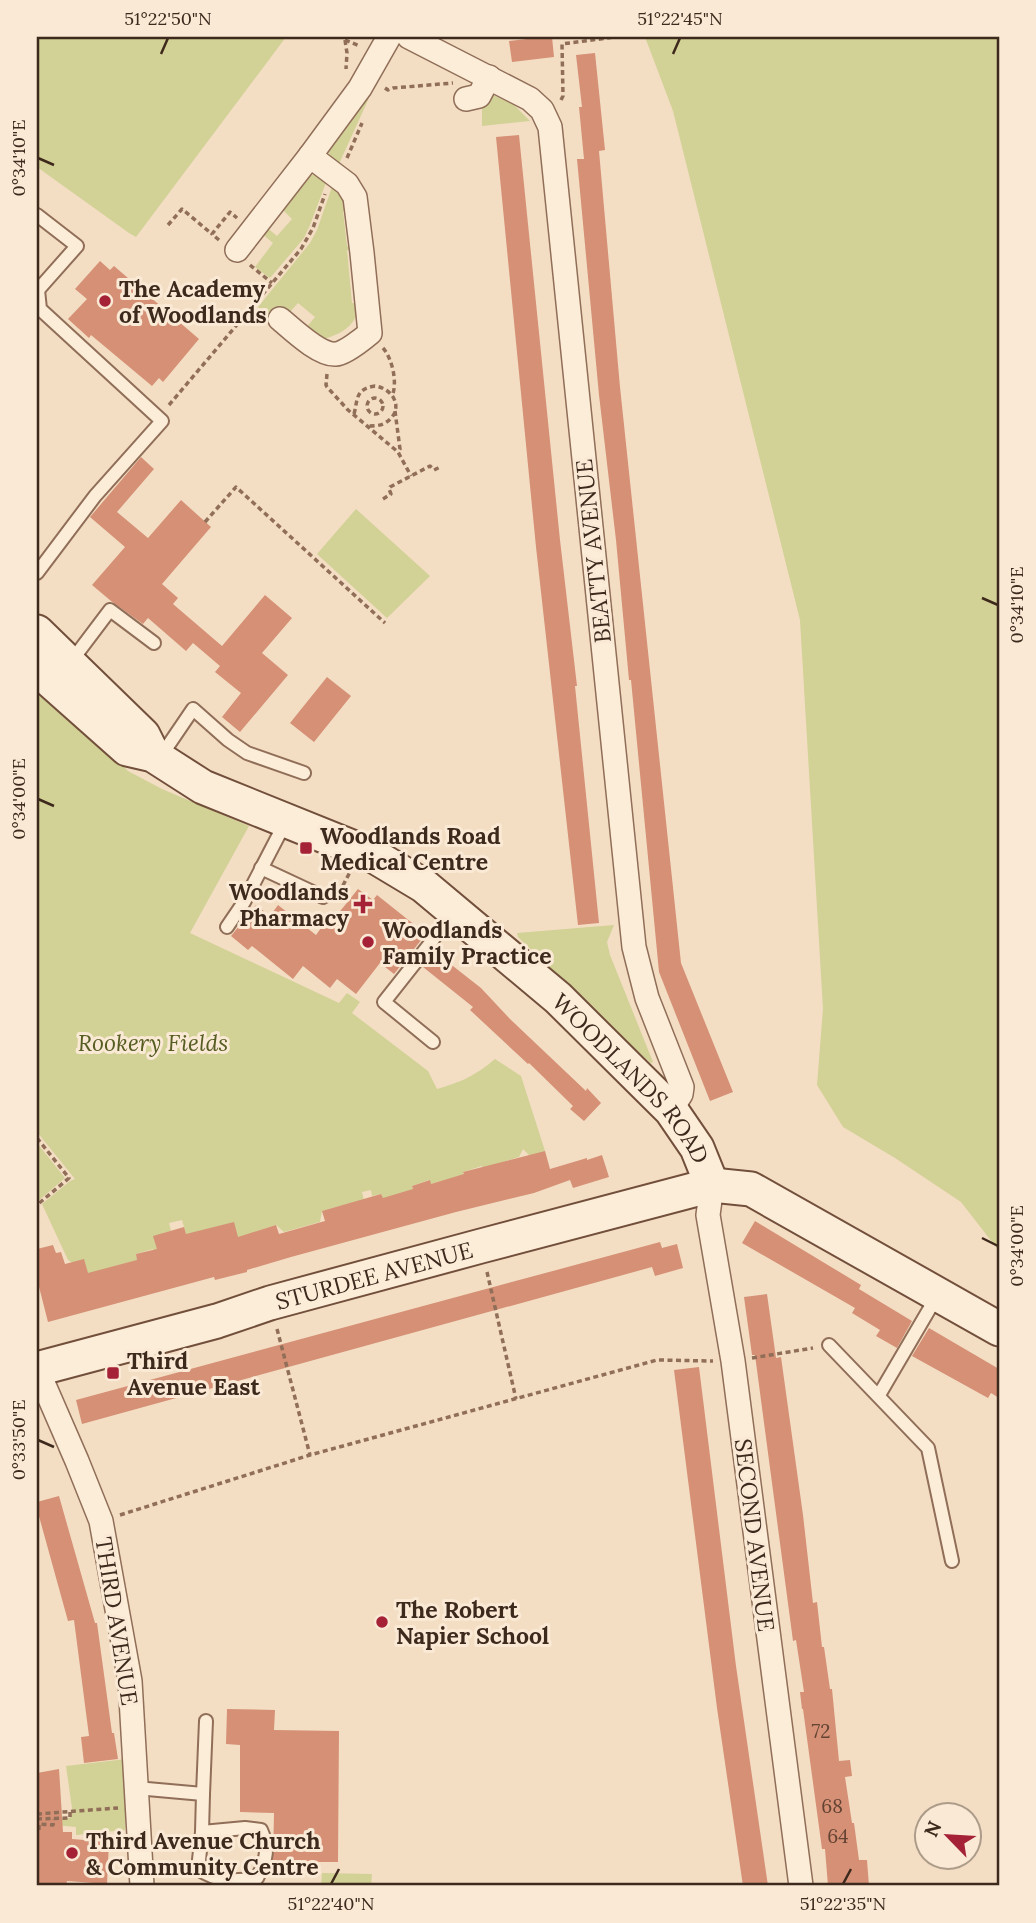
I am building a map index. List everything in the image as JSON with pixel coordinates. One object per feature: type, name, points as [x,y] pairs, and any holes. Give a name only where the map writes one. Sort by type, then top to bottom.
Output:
[{"type":"street","points":[[240,255],[360,88],[389,37]]},
{"type":"street","points":[[409,37],[435,42],[489,77],[532,100],[549,122]]},
{"type":"street","points":[[466,99],[480,96],[489,77]]},
{"type":"street","name":"BEATTY AVENUE","points":[[549,122],[634,947],[647,998],[682,1087],[681,1094],[671,1110]]},
{"type":"street","points":[[280,319],[314,347],[330,353],[338,354],[370,333],[356,201],[349,187],[310,156]]},
{"type":"street","name":"WOODLANDS ROAD","points":[[37,632],[144,735],[156,757]]},
{"type":"street","name":"WOODLANDS ROAD","points":[[37,669],[127,749],[156,757],[203,787],[374,856],[424,886],[558,998],[671,1110],[697,1149],[712,1185],[751,1189],[999,1329]]},
{"type":"street","name":"STURDEE AVENUE","points":[[37,1369],[712,1185]]},
{"type":"street","name":"SECOND AVENUE","points":[[712,1185],[708,1215],[733,1361],[801,1886]]},
{"type":"street","name":"THIRD AVENUE","points":[[37,1369],[101,1521],[130,1681],[142,1886]]},
{"type":"lane","points":[[37,215],[77,246],[38,289],[40,309],[162,421],[95,496],[37,573]]},
{"type":"lane","points":[[70,663],[110,610],[154,643]]},
{"type":"lane","points":[[156,757],[193,709],[247,753],[304,774]]},
{"type":"lane","points":[[227,927],[244,902],[286,821]]},
{"type":"lane","points":[[261,868],[330,897]]},
{"type":"lane","points":[[433,1042],[384,1002],[454,910]]},
{"type":"lane","points":[[879,1395],[938,1294]]},
{"type":"lane","points":[[829,1345],[928,1448],[952,1561]]},
{"type":"lane","points":[[202,1832],[245,1828],[261,1830],[267,1843],[264,1865],[257,1878],[237,1881],[212,1878],[198,1870],[206,1721]]},
{"type":"lane","points":[[137,1798],[203,1794]]},
{"type":"path","points":[[549,122],[564,96],[562,44],[615,37]]},
{"type":"path","points":[[346,66],[344,40],[368,50]]},
{"type":"path","points":[[378,85],[388,90],[454,83],[456,99],[466,99]]},
{"type":"path","points":[[158,417],[309,237],[326,190],[336,175]]},
{"type":"path","points":[[168,225],[182,209],[212,234]]},
{"type":"path","points":[[240,255],[272,283]]},
{"type":"path","points":[[330,353],[326,385],[354,414],[398,452],[412,483]]},
{"type":"path","points":[[354,414],[358,395],[366,388],[375,386],[388,391],[395,401],[400,449],[398,452]]},
{"type":"path","points":[[366,388],[372,399]]},
{"type":"path","points":[[378,398],[382,401],[383,406],[379,413],[371,413],[368,409],[367,403],[372,399],[378,398]]},
{"type":"path","points":[[368,426],[385,423],[395,411]]},
{"type":"path","points":[[383,499],[391,494],[389,487],[430,466],[434,470],[440,467]]},
{"type":"path","points":[[205,522],[236,487],[386,623]]},
{"type":"path","points":[[330,897],[353,866]]},
{"type":"path","points":[[37,1138],[69,1178],[37,1205]]},
{"type":"path","points":[[481,1246],[516,1399]]},
{"type":"path","points":[[270,1304],[310,1455]]},
{"type":"path","points":[[101,1521],[310,1455],[657,1360],[733,1361],[829,1345]]},
{"type":"path","points":[[37,1816],[137,1798]]},
{"type":"path","points":[[37,1816],[70,1818],[70,1811]]},
{"type":"path","points":[[39,1830],[39,1824],[53,1825],[54,1818]]},
{"type":"green space","points":[[37,37],[286,37],[136,237],[37,167]]},
{"type":"green space","points":[[645,37],[999,37],[999,1251],[961,1202],[843,1127],[817,1085],[823,1009],[800,620],[673,111]]},
{"type":"green space","points":[[367,94],[369,98],[338,166],[330,156],[329,144]]},
{"type":"green space","points":[[493,95],[514,105],[530,121],[482,126],[482,106]]},
{"type":"green space","points":[[316,174],[327,180],[310,225],[304,238],[270,278],[255,267],[273,243],[261,233],[266,227],[277,236],[292,219],[281,208],[305,177]]},
{"type":"green space","points":[[333,184],[351,209],[343,211],[347,246],[354,246],[354,249],[347,250],[352,303],[359,303],[356,317],[348,327],[323,339],[305,329],[315,317],[298,303],[276,322],[258,307],[310,243]]},
{"type":"green space","points":[[356,509],[430,576],[387,618],[317,554]]},
{"type":"green space","name":"Rookery Fields","points":[[37,686],[127,765],[124,767],[128,771],[162,789],[249,826],[190,933],[339,1003],[347,993],[360,1002],[352,1013],[428,1071],[437,1089],[467,1078],[495,1059],[521,1076],[545,1151],[530,1156],[523,1149],[519,1157],[500,1163],[485,1176],[482,1166],[463,1172],[465,1180],[443,1188],[441,1181],[431,1184],[429,1180],[412,1186],[415,1196],[384,1204],[381,1194],[372,1196],[371,1190],[362,1192],[366,1209],[340,1206],[322,1211],[320,1222],[284,1232],[276,1225],[240,1237],[190,1248],[182,1220],[169,1223],[171,1231],[163,1233],[156,1258],[153,1249],[136,1254],[138,1263],[88,1274],[68,1260],[42,1204],[75,1179],[37,1132]]},
{"type":"green space","points":[[614,925],[607,942],[610,955],[653,1062],[651,1063],[613,1030],[518,937],[517,933]]},
{"type":"green space","points":[[37,1143],[65,1178],[38,1201],[37,1199]]},
{"type":"green space","points":[[126,1759],[125,1830],[76,1835],[76,1827],[55,1825],[56,1818],[70,1818],[72,1808],[66,1766]]},
{"type":"green space","points":[[322,1873],[372,1874],[371,1886],[321,1886]]},
{"type":"building","points":[[552,37],[554,57],[512,62],[509,41]]},
{"type":"building","points":[[595,53],[605,150],[599,151],[620,387],[681,963],[733,1092],[710,1101],[659,972],[577,159],[584,159],[576,55]]},
{"type":"building","points":[[519,135],[599,923],[578,925],[536,547],[496,137]]},
{"type":"building","points":[[100,261],[110,270],[114,266],[199,339],[163,382],[159,378],[152,386],[68,319],[87,299],[75,289]]},
{"type":"building","points":[[141,457],[154,469],[117,512],[148,538],[181,500],[211,527],[162,584],[178,598],[173,604],[222,646],[265,595],[292,618],[262,653],[288,675],[240,732],[222,717],[241,693],[215,672],[220,666],[193,643],[186,651],[148,618],[143,624],[92,585],[125,547],[90,517]]},
{"type":"building","points":[[327,677],[351,696],[314,742],[290,723]]},
{"type":"building","name":"Woodlands Family Practice","points":[[358,889],[373,900],[377,895],[426,934],[394,974],[380,963],[356,994],[337,979],[330,988],[303,966],[293,979],[252,946],[248,950],[231,936],[256,905],[270,916],[278,905],[316,935],[333,911],[337,915]]},
{"type":"building","points":[[435,952],[481,988],[510,1019],[601,1103],[584,1121],[570,1109],[573,1106],[529,1063],[470,1010],[473,1007],[423,967]]},
{"type":"building","points":[[545,1151],[550,1169],[602,1155],[609,1177],[573,1188],[570,1180],[534,1193],[291,1257],[247,1272],[215,1280],[214,1277],[48,1322],[37,1279],[37,1249],[53,1245],[56,1253],[61,1252],[65,1264],[84,1259],[88,1273],[137,1260],[136,1254],[157,1249],[153,1236],[184,1227],[186,1234],[234,1222],[238,1237],[276,1225],[279,1234],[325,1221],[322,1211],[381,1194],[383,1198],[413,1189],[412,1186],[430,1180],[431,1184],[464,1174],[463,1172]]},
{"type":"building","points":[[755,1221],[861,1285],[859,1289],[912,1321],[897,1348],[876,1336],[880,1330],[852,1313],[855,1308],[742,1243]]},
{"type":"building","points":[[660,1242],[662,1248],[677,1244],[683,1268],[655,1276],[652,1267],[82,1424],[76,1400]]},
{"type":"building","points":[[767,1294],[776,1358],[781,1357],[813,1603],[817,1602],[822,1647],[832,1689],[839,1761],[850,1760],[852,1776],[845,1777],[859,1860],[867,1860],[869,1886],[828,1886],[825,1849],[822,1849],[802,1709],[800,1692],[804,1692],[796,1640],[793,1641],[755,1355],[752,1355],[744,1297]]},
{"type":"building","points":[[929,1328],[999,1369],[999,1398],[991,1393],[988,1398],[912,1356]]},
{"type":"building","points":[[699,1367],[736,1666],[768,1886],[743,1886],[717,1708],[674,1370]]},
{"type":"building","points":[[59,1496],[97,1623],[118,1759],[84,1763],[81,1737],[89,1736],[74,1620],[68,1621],[37,1509],[37,1502]]},
{"type":"building","points":[[227,1709],[275,1710],[274,1730],[339,1731],[338,1862],[273,1862],[274,1813],[240,1812],[240,1745],[226,1744]]},
{"type":"building","name":"Third Avenue Church & Community Centre","points":[[59,1769],[63,1832],[72,1832],[72,1839],[109,1842],[107,1884],[67,1881],[66,1886],[37,1886],[37,1773]]},
{"type":"place","name":"The Academy of Woodlands","points":[[105,301]]},
{"type":"place","name":"Woodlands Road Medical Centre","points":[[306,848]]},
{"type":"place","name":"Woodlands Pharmacy","points":[[363,904]]},
{"type":"place","name":"Woodlands Family Practice","points":[[368,942]]},
{"type":"place","name":"Third Avenue East","points":[[113,1373]]},
{"type":"place","name":"The Robert Napier School","points":[[382,1622]]},
{"type":"place","name":"Third Avenue Church & Community Centre","points":[[72,1853]]}]
